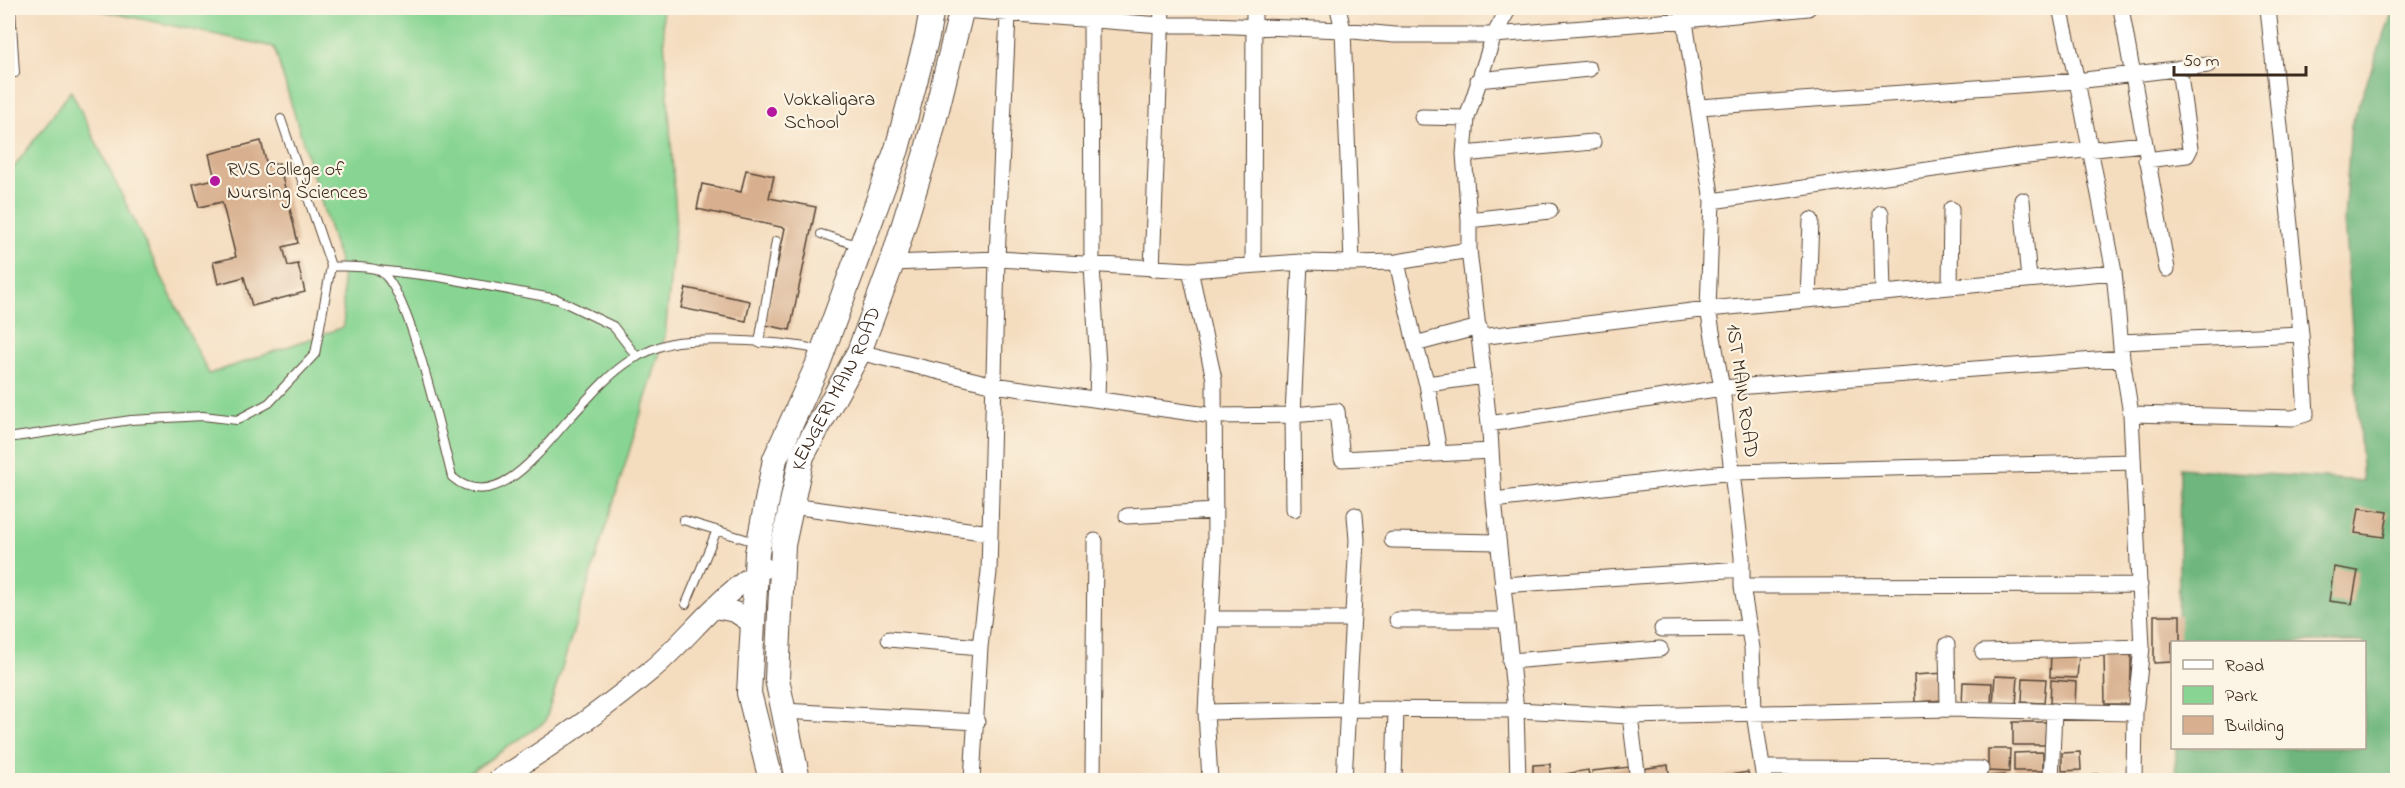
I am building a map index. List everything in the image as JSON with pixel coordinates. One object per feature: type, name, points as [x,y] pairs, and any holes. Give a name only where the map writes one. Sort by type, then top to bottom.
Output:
[{"type":"main road","name":"KENGERI MAIN ROAD","points":[[769,780],[749,693],[759,543],[775,459],[823,351],[897,148],[927,37],[932,8]]},
{"type":"main road","name":"KENGERI MAIN ROAD","points":[[798,780],[777,679],[783,558],[802,456],[858,352],[892,263],[928,146],[962,9]]},
{"type":"street","points":[[1152,269],[1162,8]]},
{"type":"street","points":[[1252,265],[1254,8]]},
{"type":"street","points":[[1338,8],[1343,30],[1352,263]]},
{"type":"street","points":[[1509,8],[1494,35],[1478,80],[1467,117],[1464,154],[1469,250],[1489,424],[1505,620],[1516,710],[1518,780]]},
{"type":"street","points":[[962,9],[1008,15],[1161,25],[1343,30],[1394,35],[1494,35],[1684,14],[1808,8]]},
{"type":"street","points":[[2060,8],[2077,81],[2114,272],[2122,358],[2131,414],[2142,647],[2135,713],[2134,780]]},
{"type":"street","points":[[2121,8],[2167,269]]},
{"type":"street","points":[[2131,414],[2300,417],[2306,414],[2301,334],[2268,8]]},
{"type":"street","name":"1ST MAIN ROAD","points":[[1684,14],[1712,201],[1708,309],[1722,388],[1742,586],[1752,648],[1754,713],[1764,774]]},
{"type":"street","points":[[972,780],[980,647],[989,572],[997,258],[1008,15]]},
{"type":"street","points":[[1091,19],[1092,266],[1098,366],[1097,399]]},
{"type":"street","points":[[1699,106],[2077,81],[2208,65]]},
{"type":"street","points":[[1712,201],[2018,157],[2091,150],[2187,155],[2190,149],[2179,68]]},
{"type":"street","points":[[1478,80],[1589,69]]},
{"type":"street","points":[[1422,117],[1467,117]]},
{"type":"street","points":[[1464,154],[1593,142]]},
{"type":"street","points":[[2022,200],[2029,280]]},
{"type":"street","points":[[1950,287],[1951,209]]},
{"type":"street","points":[[1469,219],[1550,211]]},
{"type":"street","points":[[1881,213],[1883,293]]},
{"type":"street","points":[[1808,300],[1811,220]]},
{"type":"street","points":[[892,263],[997,258],[1092,266],[1190,270],[1300,262],[1397,262],[1469,250]]},
{"type":"street","points":[[1294,508],[1293,416],[1300,262]]},
{"type":"street","points":[[1397,262],[1415,344],[1427,384],[1438,452]]},
{"type":"street","points":[[1190,270],[1214,379],[1215,511],[1206,712],[1210,780]]},
{"type":"street","points":[[1415,344],[1479,332],[2114,272]]},
{"type":"street","points":[[2121,342],[2301,334]]},
{"type":"street","points":[[858,352],[994,385],[1214,416],[1293,416],[1337,411],[1342,459],[1438,452],[1491,451]]},
{"type":"street","points":[[1489,424],[1722,388],[2122,358]]},
{"type":"street","points":[[1427,384],[1484,376]]},
{"type":"street","points":[[1494,500],[1732,472],[2133,462]]},
{"type":"street","points":[[792,506],[990,533]]},
{"type":"street","points":[[1127,516],[1215,511]]},
{"type":"street","points":[[1344,780],[1357,540],[1355,515]]},
{"type":"street","points":[[1392,540],[1498,542]]},
{"type":"street","points":[[1093,780],[1095,541]]},
{"type":"street","points":[[498,780],[548,749],[651,670],[715,608],[756,573],[783,558]]},
{"type":"street","points":[[1502,585],[1742,569]]},
{"type":"street","points":[[1742,586],[2140,585]]},
{"type":"street","points":[[715,608],[735,612],[753,624]]},
{"type":"street","points":[[1211,619],[1352,619]]},
{"type":"street","points":[[1396,620],[1505,620]]},
{"type":"street","points":[[1662,629],[1749,628]]},
{"type":"street","points":[[889,639],[980,647]]},
{"type":"street","points":[[1947,645],[1948,709]]},
{"type":"street","points":[[1983,652],[2142,647]]},
{"type":"street","points":[[1510,661],[1660,649]]},
{"type":"street","points":[[1206,712],[1347,709],[1516,710],[1630,716],[1948,709],[2135,713]]},
{"type":"street","points":[[1395,780],[1396,710]]},
{"type":"street","points":[[784,711],[977,722]]},
{"type":"street","points":[[2051,780],[2054,711]]},
{"type":"street","points":[[1630,716],[1638,780]]},
{"type":"street","points":[[1764,774],[1981,769]]},
{"type":"lane","points":[[11,8],[15,73]]},
{"type":"lane","points":[[8,438],[130,420],[203,416],[237,420],[269,403],[315,354],[331,266],[281,119]]},
{"type":"lane","points":[[821,234],[862,246]]},
{"type":"lane","points":[[759,343],[776,241]]},
{"type":"lane","points":[[331,266],[439,278],[557,299],[613,326],[637,357]]},
{"type":"lane","points":[[378,270],[390,281],[401,300],[425,370],[452,477],[460,484],[476,489],[496,486],[520,471],[611,375],[637,357],[675,342],[759,343],[805,346],[823,351]]},
{"type":"lane","points":[[683,520],[759,543]]},
{"type":"lane","points":[[686,604],[717,530]]},
{"type":"green space","points":[[89,8],[662,8],[676,216],[665,336],[545,722],[459,780],[16,780],[8,766],[8,175],[71,91],[209,374],[344,327],[342,270],[274,47]]},
{"type":"green space","points":[[2394,8],[2397,8],[2397,780],[2175,780],[2176,749],[2366,749],[2366,641],[2178,641],[2180,468],[2363,481],[2344,219],[2351,125]]},
{"type":"building","points":[[261,141],[267,166],[279,163],[298,243],[283,247],[288,266],[298,264],[305,292],[252,306],[244,277],[218,284],[213,262],[236,257],[222,202],[199,207],[193,184],[215,179],[209,154]]},
{"type":"building","points":[[746,170],[774,176],[769,198],[816,207],[790,330],[765,325],[785,228],[697,209],[702,184],[741,192]]},
{"type":"building","points":[[686,288],[750,301],[746,321],[681,308]]},
{"type":"building","points":[[2359,508],[2388,512],[2384,537],[2355,533]]},
{"type":"building","points":[[2334,567],[2358,571],[2352,604],[2329,601]]},
{"type":"building","points":[[2154,615],[2180,615],[2180,641],[2171,641],[2171,662],[2154,663]]},
{"type":"building","points":[[2051,652],[2079,654],[2077,678],[2050,677]]},
{"type":"building","points":[[2131,654],[2131,704],[2105,704],[2104,655]]},
{"type":"building","points":[[1945,673],[1946,700],[1915,702],[1914,675]]},
{"type":"building","points":[[1995,676],[2018,677],[2016,705],[1993,704]]},
{"type":"building","points":[[2023,678],[2046,679],[2044,703],[2022,702]]},
{"type":"building","points":[[2051,680],[2076,682],[2075,705],[2050,703]]},
{"type":"building","points":[[1963,682],[1992,683],[1991,706],[1962,705]]},
{"type":"building","points":[[2013,722],[2046,722],[2045,745],[2013,745]]},
{"type":"building","points":[[1988,749],[2010,749],[2009,772],[1988,771]]},
{"type":"building","points":[[2043,752],[2043,771],[2014,771],[2014,753]]},
{"type":"building","points":[[2080,752],[2081,770],[2062,771],[2062,753]]},
{"type":"building","points":[[1550,764],[1550,780],[1533,780],[1533,765]]},
{"type":"building","points":[[1668,765],[1670,780],[1643,780],[1642,769]]},
{"type":"building","points":[[1630,767],[1631,780],[1593,780],[1592,771]]},
{"type":"building","points":[[1588,770],[1590,780],[1554,780],[1553,776]]},
{"type":"building","points":[[1748,772],[1750,780],[1706,779]]},
{"type":"building","points":[[2094,774],[2127,775],[2127,780],[2094,780]]},
{"type":"building","points":[[2004,775],[2004,780],[1986,780],[1986,776]]},
{"type":"place","name":"Vokkaligara School","points":[[772,112]]},
{"type":"place","name":"RVS College of Nursing Sciences","points":[[215,181]]}]
